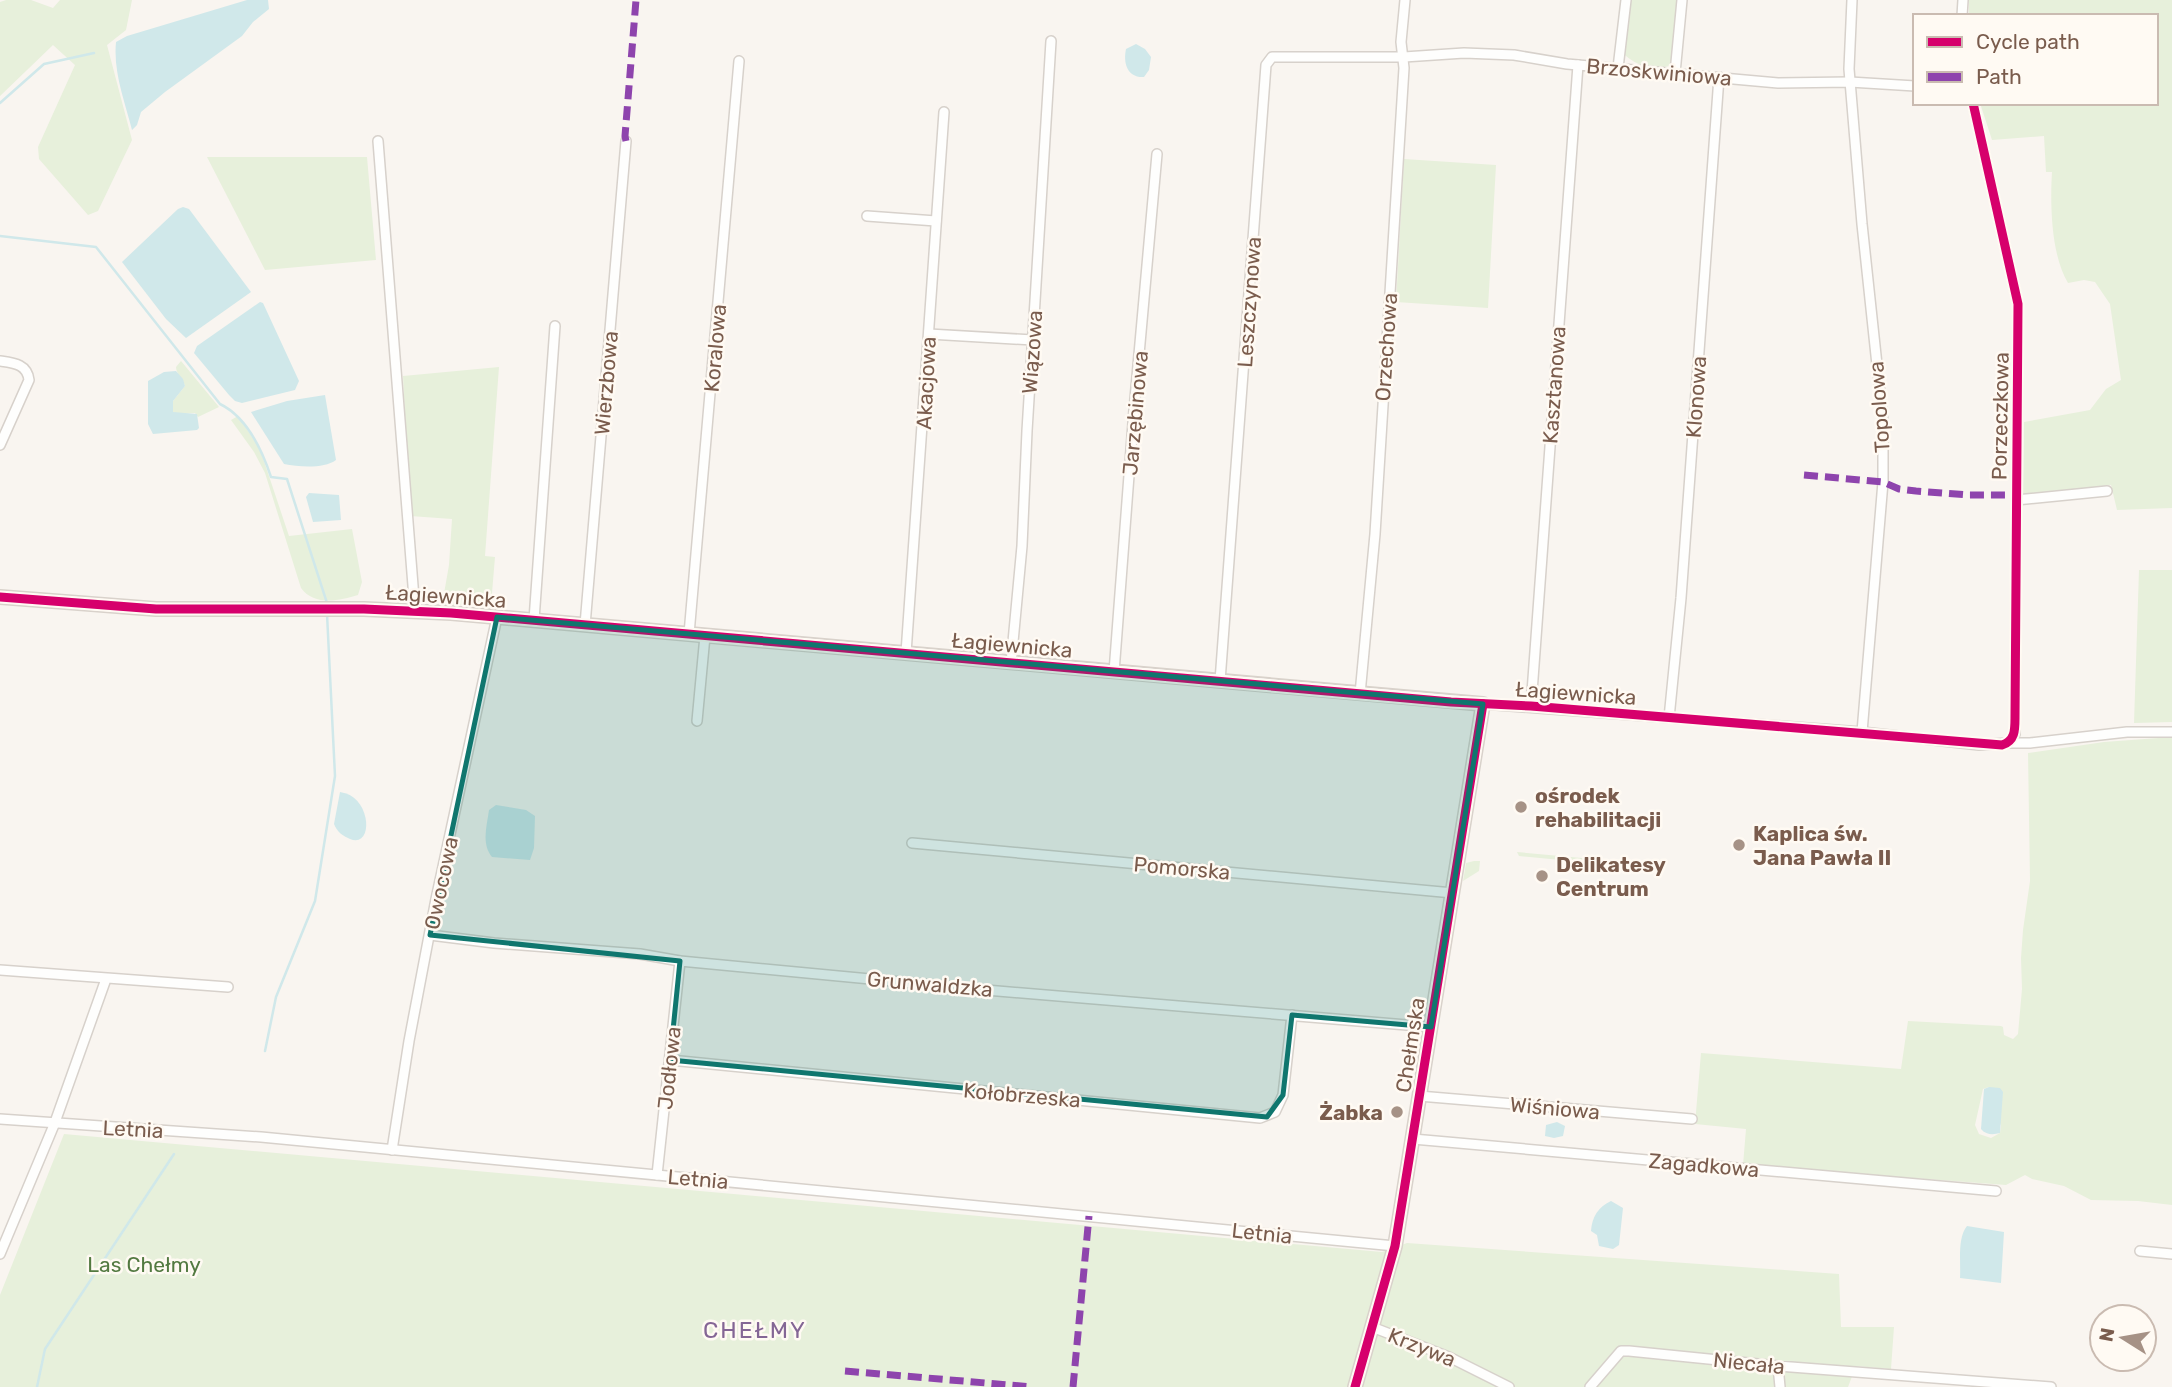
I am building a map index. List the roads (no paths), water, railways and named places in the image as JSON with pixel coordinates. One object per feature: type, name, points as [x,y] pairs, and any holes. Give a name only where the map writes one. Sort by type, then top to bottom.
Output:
[{"type":"street","name":"Orzechowa","points":[[1360,694],[1375,534],[1404,57],[1401,42],[1405,0]]},
{"type":"street","points":[[1618,68],[1626,0]]},
{"type":"street","points":[[1675,73],[1682,0]]},
{"type":"street","name":"Topolowa","points":[[1852,0],[1850,82],[1862,224],[1884,421],[1883,482],[1862,732]]},
{"type":"street","name":"Wiązowa","points":[[1011,663],[1022,547],[1051,41]]},
{"type":"street","name":"Brzoskwiniowa","points":[[1404,57],[1464,52],[1778,83],[1850,82],[1913,86]]},
{"type":"street","name":"Leszczynowa","points":[[1220,681],[1266,65],[1276,55],[1404,57]]},
{"type":"street","name":"Koralowa","points":[[690,634],[738,61]]},
{"type":"street","name":"Kasztanowa","points":[[1531,706],[1578,65]]},
{"type":"street","name":"Klonowa","points":[[1669,718],[1681,598],[1719,77]]},
{"type":"street","name":"Porzeczkowa","points":[[1973,105],[2018,304],[2012,739]]},
{"type":"street","name":"Akacjowa","points":[[906,653],[944,112]]},
{"type":"street","points":[[378,141],[415,611]]},
{"type":"street","name":"Wierzbowa","points":[[585,625],[626,141]]},
{"type":"street","name":"Jarzębinowa","points":[[1114,672],[1157,154]]},
{"type":"street","points":[[867,216],[936,220]]},
{"type":"street","points":[[534,620],[555,326]]},
{"type":"street","points":[[929,334],[1033,340]]},
{"type":"street","points":[[0,361],[24,368],[29,380],[0,445]]},
{"type":"street","points":[[2016,500],[2107,491]]},
{"type":"street","name":"Łagiewnicka","points":[[0,597],[156,610],[363,609],[498,617],[1360,694],[1862,732],[1979,745],[2012,739],[2030,743],[2127,732],[2172,732]]},
{"type":"street","name":"Owocowa","points":[[392,1150],[409,1041],[430,935],[498,617]]},
{"type":"street","points":[[697,721],[705,636]]},
{"type":"street","name":"Chełmska","points":[[1355,1387],[1395,1246],[1483,704]]},
{"type":"street","name":"Pomorska","points":[[912,843],[1453,893]]},
{"type":"street","name":"Grunwaldzka","points":[[430,935],[494,943],[640,954],[680,961],[1431,1027]]},
{"type":"street","name":"Jodłowa","points":[[657,1175],[680,961]]},
{"type":"street","points":[[0,970],[228,988]]},
{"type":"street","points":[[0,1254],[54,1125],[106,979]]},
{"type":"street","name":"Kołobrzeska","points":[[670,1060],[1260,1118],[1275,1112],[1283,1095],[1292,1015]]},
{"type":"street","name":"Wiśniowa","points":[[1419,1096],[1692,1119]]},
{"type":"street","name":"Letnia","points":[[0,1119],[261,1138],[1395,1246]]},
{"type":"street","name":"Zagadkowa","points":[[1413,1139],[1996,1191]]},
{"type":"street","points":[[2140,1251],[2172,1254]]},
{"type":"street","name":"Krzywa","points":[[1372,1327],[1449,1357],[1509,1387]]},
{"type":"street","name":"Niecała","points":[[1590,1387],[1621,1351],[1938,1383],[2052,1387]]},
{"type":"street","points":[[1778,1366],[1780,1387]]},
{"type":"water","points":[[247,0],[268,0],[269,9],[253,22],[242,36],[141,112],[137,125],[132,130],[118,76],[116,42],[127,36]]},
{"type":"water","points":[[1136,44],[1145,49],[1151,57],[1149,70],[1144,77],[1134,75],[1126,64],[1126,49]]},
{"type":"water","points":[[183,207],[189,209],[251,292],[186,338],[166,319],[122,262]]},
{"type":"water","points":[[260,302],[263,303],[299,381],[295,390],[242,403],[229,395],[194,353],[197,346]]},
{"type":"water","points":[[176,371],[185,386],[173,401],[173,412],[197,414],[199,428],[153,434],[148,424],[148,381],[164,372]]},
{"type":"water","points":[[325,395],[336,460],[318,466],[284,464],[251,412],[287,401]]},
{"type":"water","points":[[309,493],[339,495],[341,520],[313,522],[306,497]]},
{"type":"water","points":[[340,792],[351,796],[364,811],[366,830],[358,840],[343,835],[334,824]]},
{"type":"water","points":[[496,805],[526,810],[535,816],[534,848],[530,860],[492,857],[486,840],[487,822],[489,810]]},
{"type":"water","points":[[2000,1088],[2003,1092],[2000,1133],[1995,1134],[1981,1129],[1984,1089]]},
{"type":"water","points":[[1557,1122],[1565,1126],[1563,1136],[1545,1136],[1546,1125]]},
{"type":"water","points":[[1611,1201],[1623,1208],[1619,1245],[1613,1249],[1599,1246],[1597,1235],[1591,1231],[1596,1213]]},
{"type":"water","points":[[1967,1226],[2004,1232],[2001,1283],[1960,1278],[1961,1244]]},
{"type":"waterway","points":[[0,103],[44,64],[94,53]]},
{"type":"waterway","points":[[0,236],[96,247],[220,404],[246,426],[258,445],[271,477],[287,479],[327,603]]},
{"type":"waterway","points":[[265,1051],[276,997],[315,901],[335,776],[327,614]]},
{"type":"waterway","points":[[37,1387],[45,1349],[174,1154]]},
{"type":"place","name":"ośrodek rehabilitacji","points":[[1521,807]]},
{"type":"place","name":"Kaplica św. Jana Pawła II","points":[[1739,845]]},
{"type":"place","name":"Delikatesy Centrum","points":[[1542,876]]},
{"type":"place","name":"Żabka","points":[[1397,1112]]},
{"type":"district","name":"CHEŁMY","points":[[755,1330]]},
{"type":"park label","name":"Las Chełmy","points":[[144,1264]]}]
